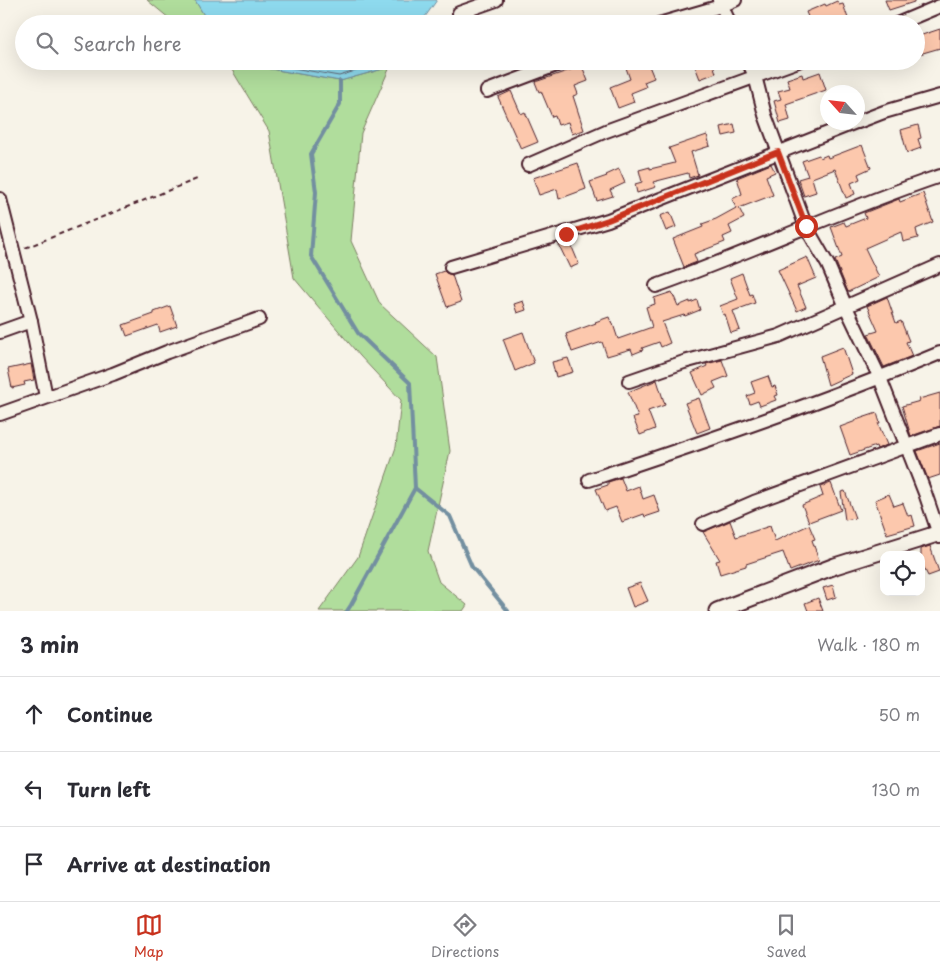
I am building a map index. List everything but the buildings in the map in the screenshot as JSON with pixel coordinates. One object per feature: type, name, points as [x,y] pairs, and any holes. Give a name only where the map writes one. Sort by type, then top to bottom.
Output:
[{"type":"street","points":[[459,13],[496,0]]},
{"type":"street","points":[[685,15],[735,0]]},
{"type":"street","points":[[720,3],[726,15]]},
{"type":"street","points":[[918,15],[940,6]]},
{"type":"street","points":[[487,91],[543,70]]},
{"type":"street","points":[[717,611],[835,566],[939,534],[880,378],[828,265],[806,226],[765,115],[752,70]]},
{"type":"street","points":[[528,165],[606,131],[772,70]]},
{"type":"street","points":[[865,119],[940,96]]},
{"type":"street","points":[[451,268],[608,220],[836,130]]},
{"type":"street","points":[[656,286],[806,226],[940,176]]},
{"type":"street","points":[[0,199],[31,321],[46,398]]},
{"type":"street","points":[[629,381],[684,362],[779,336],[940,265]]},
{"type":"street","points":[[0,414],[114,374],[167,352],[259,319]]},
{"type":"street","points":[[0,332],[31,321]]},
{"type":"street","points":[[589,480],[700,444],[880,378],[940,353]]},
{"type":"street","points":[[703,524],[754,502],[940,434]]},
{"type":"path","points":[[14,253],[197,179]]},
{"type":"green space","points":[[147,0],[195,0],[204,15],[165,15]]},
{"type":"green space","points":[[232,70],[277,70],[340,81],[379,70],[389,70],[361,133],[351,241],[380,304],[437,357],[450,451],[428,551],[439,582],[467,605],[463,611],[319,611],[358,557],[396,447],[401,400],[360,356],[294,278],[269,131]]},
{"type":"water","points":[[195,0],[437,0],[426,15],[204,15]]},
{"type":"water","points":[[277,70],[379,70],[340,81]]},
{"type":"waterway","points":[[340,81],[340,104],[311,154],[316,192],[311,256],[358,333],[410,383],[415,488],[347,611]]},
{"type":"waterway","points":[[415,488],[450,516],[472,567],[508,611]]},
{"type":"route","points":[[566,234],[608,220],[778,152],[806,226]]}]
